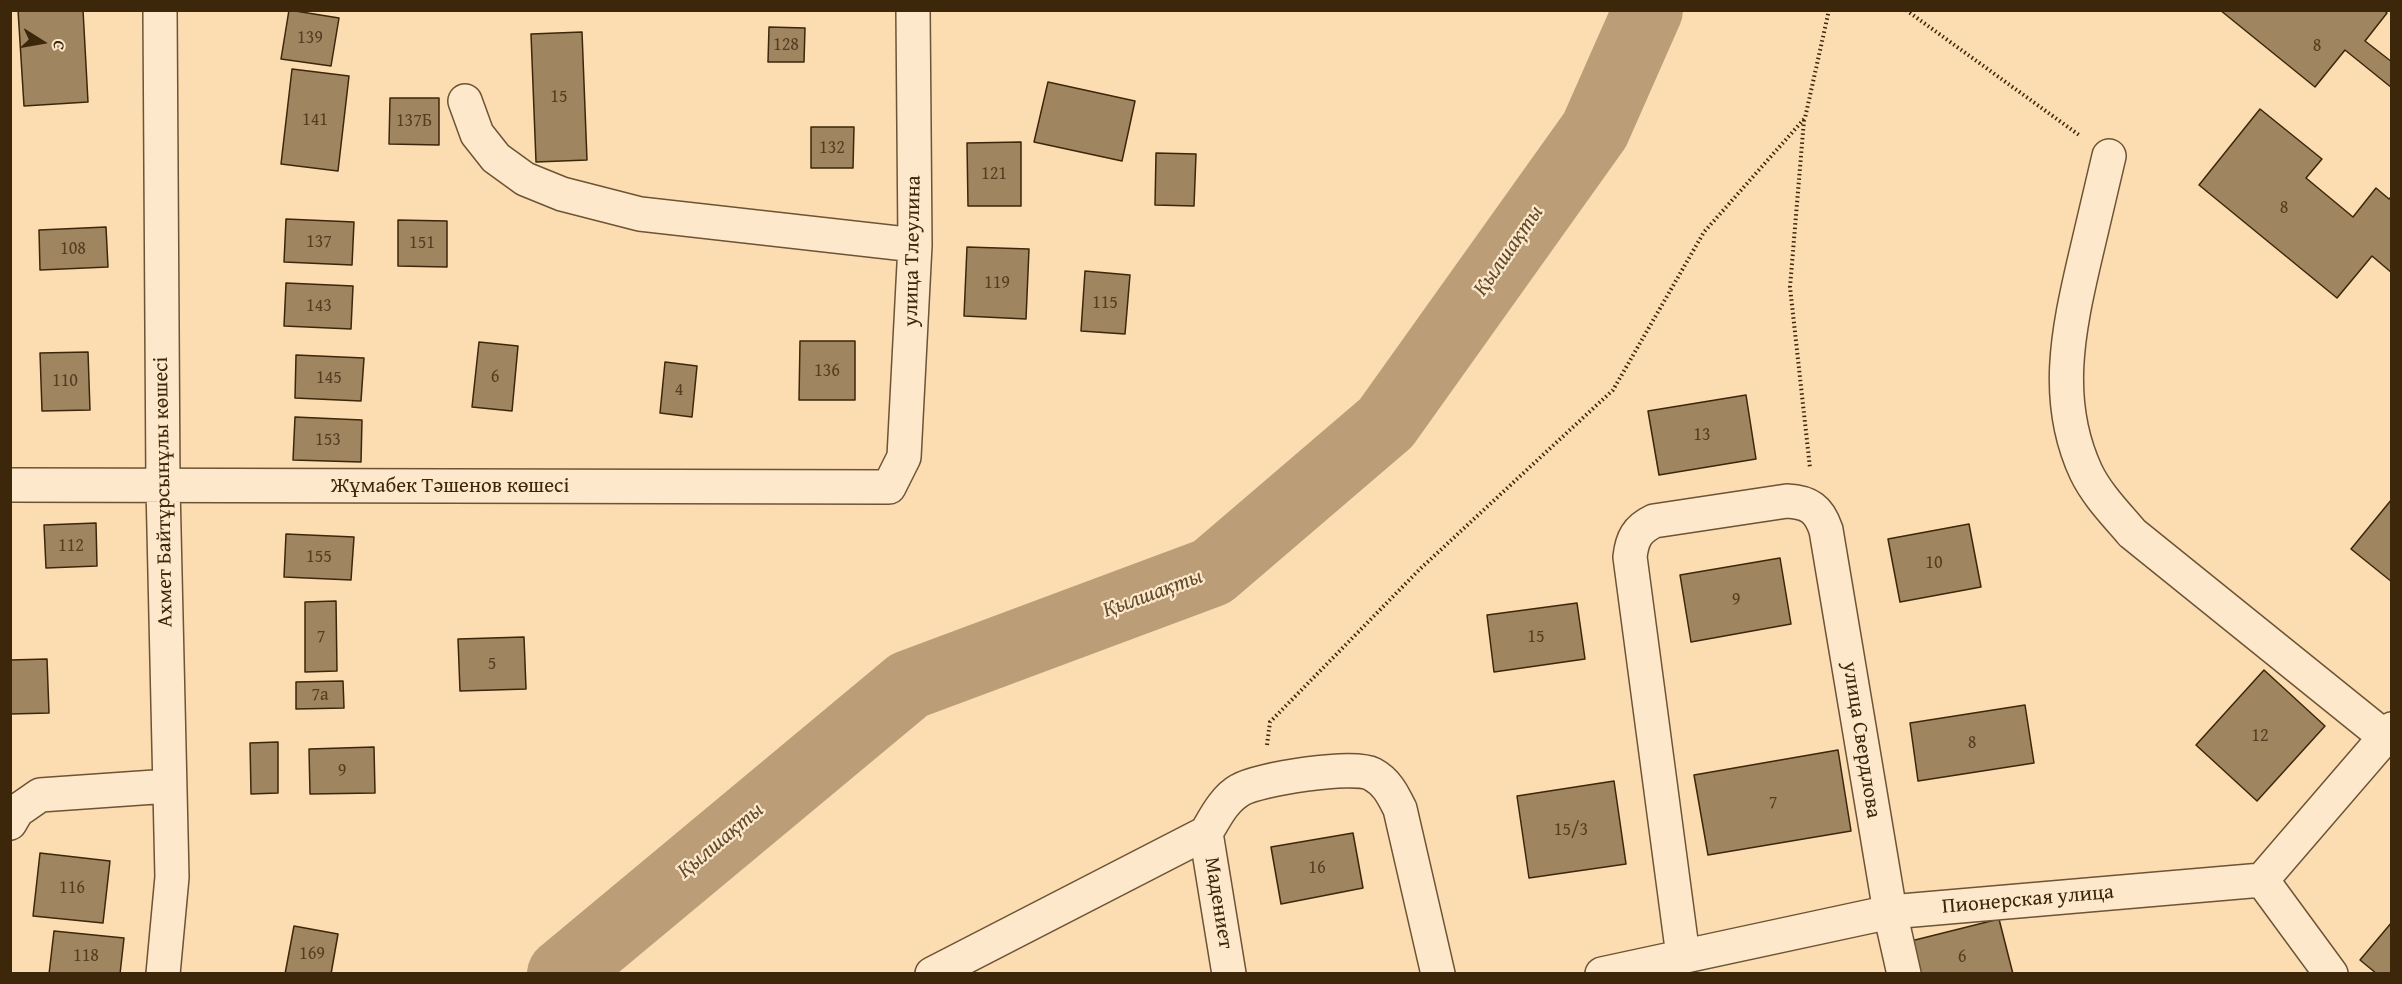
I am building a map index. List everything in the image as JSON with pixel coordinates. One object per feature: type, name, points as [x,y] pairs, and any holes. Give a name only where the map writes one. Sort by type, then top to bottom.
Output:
[{"type":"street","name":"Ахмет Байтұрсынұлы көшесі","points":[[160,10],[163,487],[172,877],[163,974]]},
{"type":"street","name":"улица Тлеулина","points":[[889,487],[904,457],[915,245],[913,10]]},
{"type":"street","points":[[465,101],[477,134],[496,158],[525,179],[561,194],[640,214],[915,245]]},
{"type":"street","points":[[2109,156],[2066,351],[2066,403],[2072,434],[2086,472],[2107,505],[2132,533],[2388,733],[2262,880],[2331,974]]},
{"type":"street","name":"Жұмабек Тәшенов көшесі","points":[[10,485],[889,487]]},
{"type":"street","points":[[1683,956],[1630,557],[1632,545],[1637,533],[1645,525],[1654,521],[1787,501],[1802,502],[1814,507]]},
{"type":"street","name":"улица Свердлова","points":[[1814,507],[1822,518],[1826,530],[1890,912],[1904,974]]},
{"type":"street","points":[[932,974],[1206,833],[1218,812],[1239,790],[1263,781],[1348,770],[1371,773],[1389,787],[1400,810],[1438,974]]},
{"type":"street","points":[[10,823],[17,811],[40,795],[169,786]]},
{"type":"street","name":"Мадениет","points":[[1206,833],[1229,974]]},
{"type":"street","name":"Пионерская улица","points":[[1602,974],[1890,912],[2262,880]]},
{"type":"path","points":[[1814,507],[1790,287],[1804,118],[1829,10]]},
{"type":"path","points":[[1906,10],[2109,156]]},
{"type":"path","points":[[1263,781],[1270,722],[1420,569],[1613,390],[1704,232],[1804,118]]},
{"type":"building","points":[[18,10],[83,10],[88,102],[24,106]]},
{"type":"building","points":[[289,10],[339,18],[331,66],[281,59]]},
{"type":"building","points":[[2220,10],[2384,10],[2387,13],[2365,41],[2392,62],[2392,88],[2345,50],[2315,87]]},
{"type":"building","points":[[769,27],[805,28],[804,62],[768,62]]},
{"type":"building","points":[[582,32],[587,160],[536,162],[531,34]]},
{"type":"building","points":[[292,69],[349,76],[338,171],[281,164]]},
{"type":"building","points":[[1048,82],[1135,101],[1122,161],[1034,142]]},
{"type":"building","points":[[390,98],[439,98],[439,145],[389,144]]},
{"type":"building","points":[[2260,109],[2322,159],[2306,178],[2353,217],[2376,188],[2389,199],[2392,196],[2392,273],[2372,256],[2337,298],[2199,185]]},
{"type":"building","points":[[811,127],[854,127],[853,168],[811,168]]},
{"type":"building","points":[[1021,142],[1021,206],[968,206],[967,143]]},
{"type":"building","points":[[1156,153],[1196,154],[1194,206],[1155,205]]},
{"type":"building","points":[[286,219],[354,222],[352,265],[284,262]]},
{"type":"building","points":[[398,220],[447,221],[447,267],[398,266]]},
{"type":"building","points":[[106,227],[108,267],[40,270],[39,230]]},
{"type":"building","points":[[967,247],[1029,249],[1026,319],[964,316]]},
{"type":"building","points":[[1085,271],[1130,275],[1125,334],[1081,331]]},
{"type":"building","points":[[286,283],[353,286],[351,329],[284,326]]},
{"type":"building","points":[[800,341],[855,341],[855,400],[799,400]]},
{"type":"building","points":[[479,342],[518,346],[512,411],[472,407]]},
{"type":"building","points":[[88,352],[90,410],[42,411],[40,353]]},
{"type":"building","points":[[296,355],[364,358],[361,401],[295,398]]},
{"type":"building","points":[[665,362],[697,366],[692,417],[660,413]]},
{"type":"building","points":[[1746,395],[1756,459],[1659,475],[1648,411]]},
{"type":"building","points":[[295,417],[362,420],[361,462],[293,460]]},
{"type":"building","points":[[2392,499],[2392,582],[2351,549]]},
{"type":"building","points":[[96,523],[97,566],[46,568],[44,525]]},
{"type":"building","points":[[1969,524],[1981,587],[1900,602],[1888,539]]},
{"type":"building","points":[[286,534],[354,537],[351,580],[284,577]]},
{"type":"building","points":[[1780,558],[1791,624],[1691,642],[1680,575]]},
{"type":"building","points":[[336,601],[337,671],[305,672],[305,602]]},
{"type":"building","points":[[1577,603],[1585,659],[1494,672],[1487,615]]},
{"type":"building","points":[[524,637],[526,689],[460,691],[458,639]]},
{"type":"building","points":[[47,659],[49,713],[10,714],[10,660]]},
{"type":"building","points":[[2264,670],[2325,726],[2257,801],[2196,745]]},
{"type":"building","points":[[343,681],[344,708],[296,709],[296,682]]},
{"type":"building","points":[[2025,705],[2034,763],[1918,781],[1910,723]]},
{"type":"building","points":[[278,742],[278,793],[251,794],[250,743]]},
{"type":"building","points":[[374,747],[375,793],[310,794],[309,749]]},
{"type":"building","points":[[1838,750],[1851,831],[1708,855],[1694,775]]},
{"type":"building","points":[[1614,781],[1626,864],[1529,878],[1517,796]]},
{"type":"building","points":[[1353,833],[1363,888],[1281,904],[1271,847]]},
{"type":"building","points":[[40,853],[110,861],[103,923],[33,916]]},
{"type":"building","points":[[1999,919],[2013,974],[1919,974],[1911,941]]},
{"type":"building","points":[[2392,922],[2392,974],[2377,974],[2360,960]]},
{"type":"building","points":[[294,926],[338,934],[331,974],[285,974]]},
{"type":"building","points":[[54,931],[124,938],[120,974],[49,974]]},
{"type":"waterway","name":"Қылшақты","points":[[562,974],[909,685],[1212,572],[1386,423],[1595,130],[1648,10]]}]
